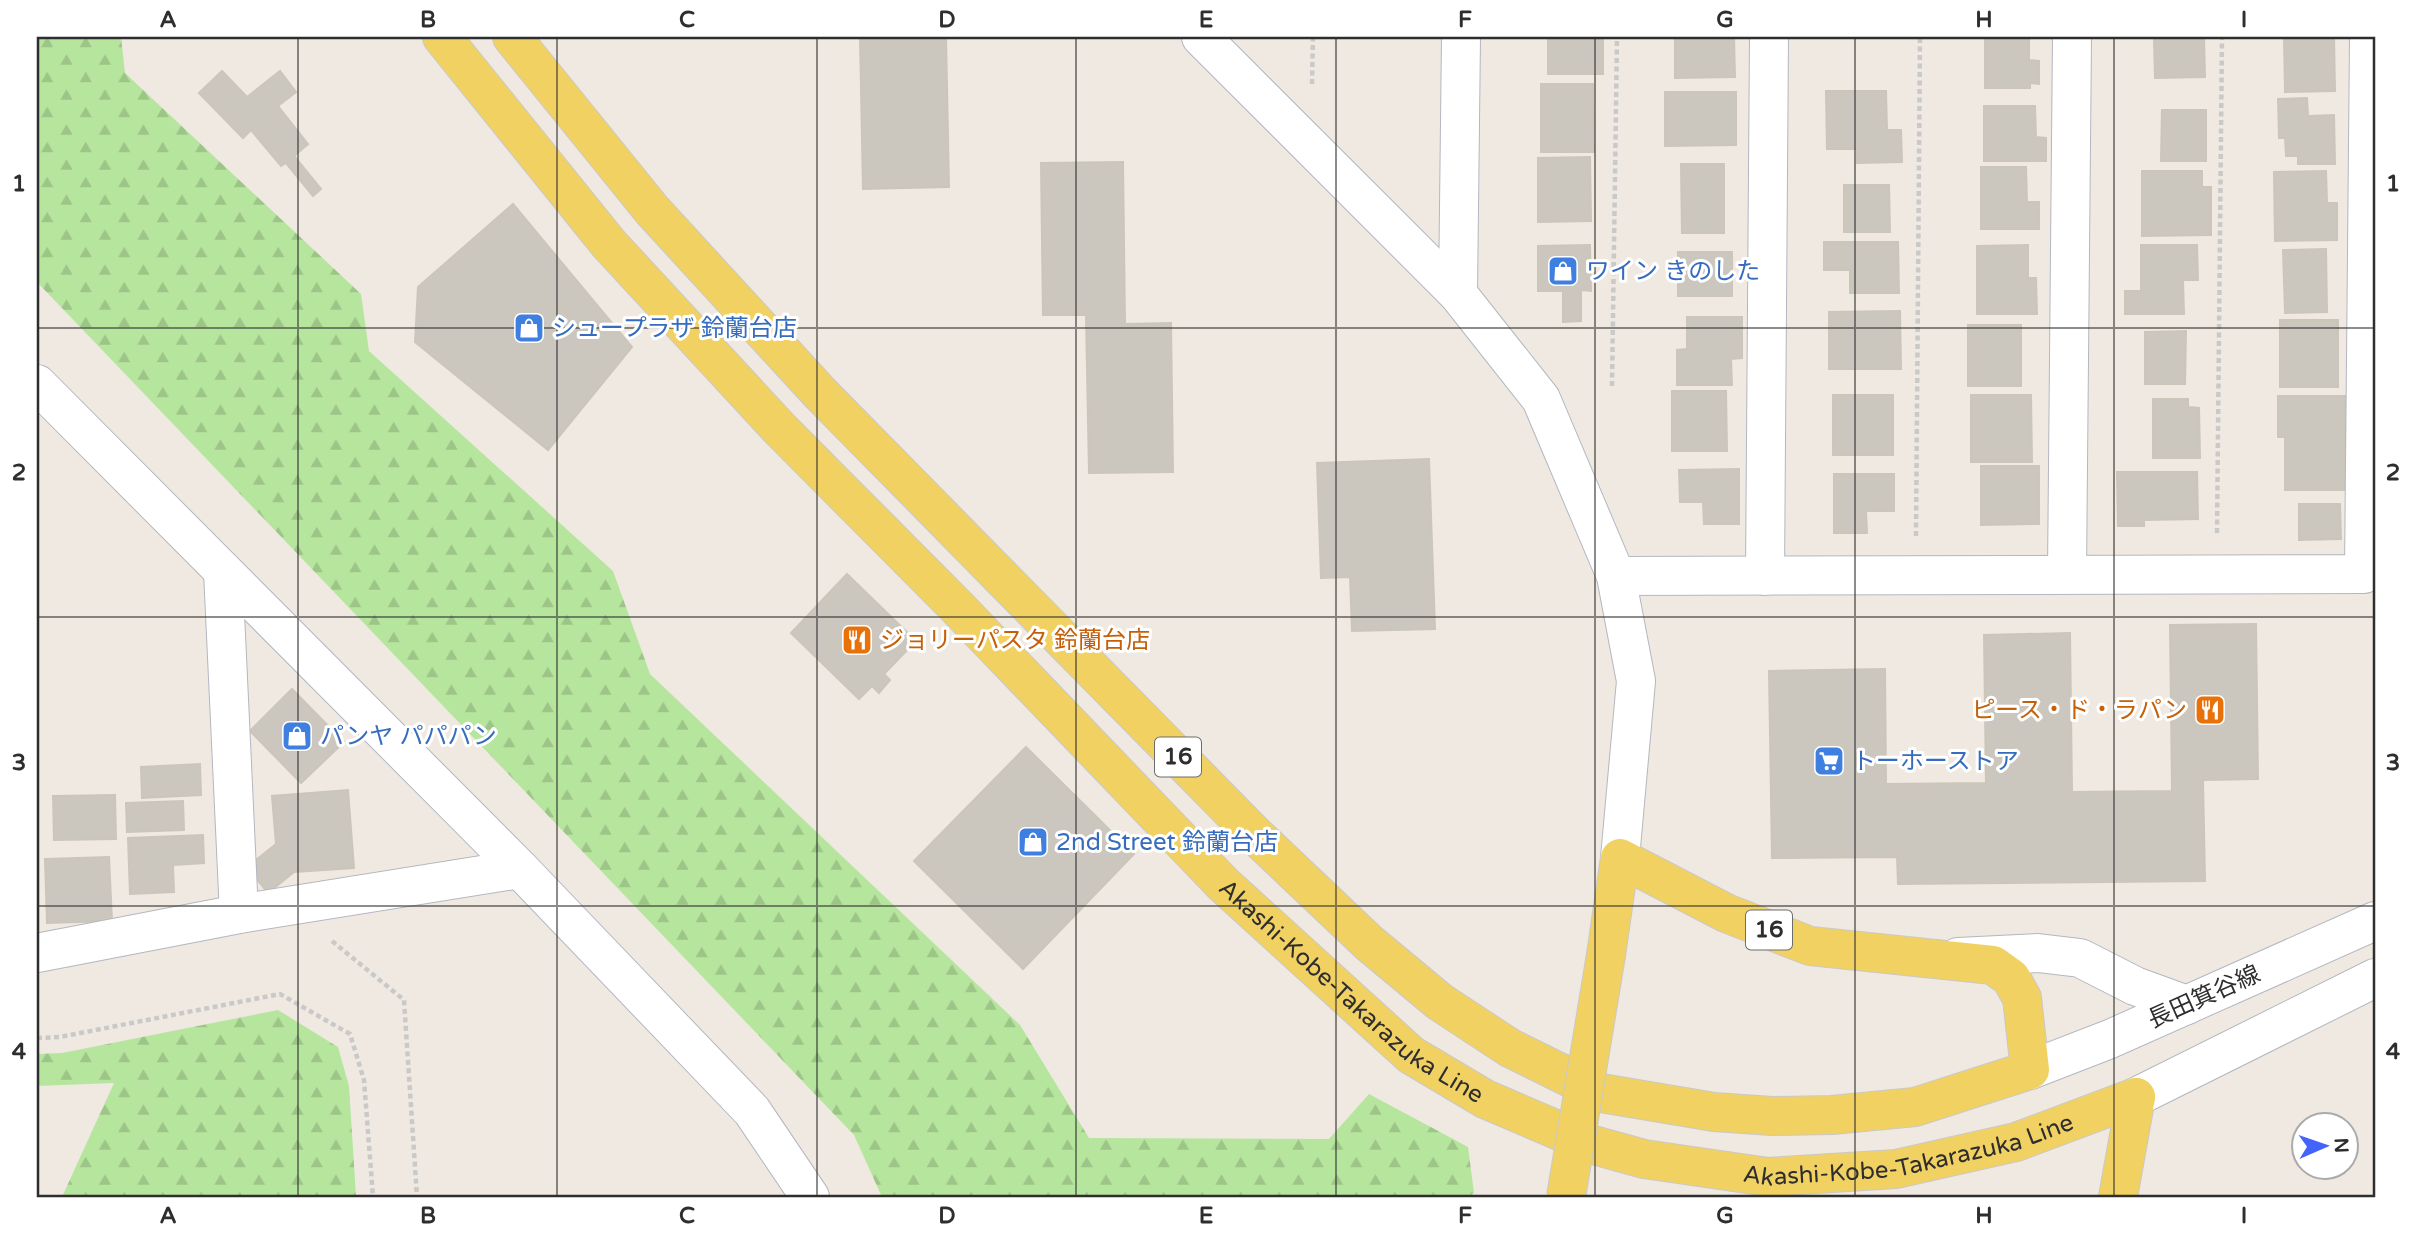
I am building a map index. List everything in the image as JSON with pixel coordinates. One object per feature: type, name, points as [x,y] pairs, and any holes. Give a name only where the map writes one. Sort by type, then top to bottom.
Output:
[{"type":"main road","name":"Akashi-Kobe-Takarazuka Line","points":[[442,37],[609,244],[779,428],[957,607],[1223,884],[1411,1055],[1485,1099],[1590,1143],[1644,1159],[1768,1177],[1896,1169],[2016,1142],[2136,1097]]},
{"type":"main road","name":"Akashi-Kobe-Takarazuka Line","points":[[512,37],[652,210],[819,393],[1254,834],[1369,943],[1440,1002],[1510,1048],[1601,1093],[1714,1112],[1784,1116],[1832,1115],[1914,1107],[2031,1070]]},
{"type":"main road","points":[[1566,1197],[1620,858]]},
{"type":"main road","name":"16","points":[[1620,858],[1726,913],[1810,946],[1993,965],[2011,978],[2022,998],[2031,1070]]},
{"type":"main road","points":[[2118,1197],[2136,1097]]},
{"type":"street","points":[[1201,37],[1458,294],[1541,400],[1616,576],[1636,681],[1620,858]]},
{"type":"street","points":[[1458,294],[1461,37]]},
{"type":"street","points":[[1765,576],[1769,37]]},
{"type":"street","points":[[2067,574],[2072,37]]},
{"type":"street","points":[[1616,576],[2364,574],[2371,243],[2369,37]]},
{"type":"street","points":[[37,384],[520,869],[752,1111],[810,1197]]},
{"type":"street","points":[[223,570],[239,914]]},
{"type":"street","points":[[37,953],[239,914],[520,869]]},
{"type":"street","name":"長田箕谷線","points":[[2031,1070],[2110,1039],[2375,921]]},
{"type":"street","points":[[1932,959],[2038,953],[2080,958],[2135,986],[2187,1004]]},
{"type":"street","points":[[2136,1097],[2375,978]]},
{"type":"path","points":[[1312,84],[1313,37]]},
{"type":"path","points":[[1612,386],[1617,37]]},
{"type":"path","points":[[1916,575],[1920,37]]},
{"type":"path","points":[[2216,574],[2222,37]]},
{"type":"path","points":[[291,906],[404,1000],[417,1197]]},
{"type":"path","points":[[37,1038],[60,1037],[280,994],[349,1034],[364,1080],[373,1197]]},
{"type":"green space","points":[[37,37],[121,37],[125,73],[361,294],[369,351],[613,571],[650,674],[1020,1025],[1089,1138],[1329,1139],[1369,1094],[1468,1147],[1474,1193],[1468,1197],[882,1197],[854,1135],[37,282]]},
{"type":"green space","points":[[278,1010],[338,1047],[349,1086],[356,1197],[62,1197],[114,1083],[37,1086],[37,1054],[62,1053]]},
{"type":"building","points":[[860,37],[946,37],[949,187],[863,189]]},
{"type":"building","points":[[1548,37],[1603,37],[1603,74],[1548,74]]},
{"type":"building","points":[[1675,37],[1734,37],[1735,77],[1675,78]]},
{"type":"building","points":[[1985,37],[2029,37],[2029,60],[2039,61],[2039,84],[2030,83],[2030,88],[1985,88]]},
{"type":"building","points":[[2154,37],[2204,37],[2205,77],[2155,78]]},
{"type":"building","points":[[2284,37],[2334,37],[2335,91],[2285,92]]},
{"type":"building","points":[[222,71],[247,97],[280,71],[296,92],[278,106],[308,144],[294,156],[321,189],[313,196],[286,163],[281,166],[251,130],[243,138],[199,93]]},
{"type":"building","points":[[1541,84],[1593,84],[1594,152],[1541,152]]},
{"type":"building","points":[[1826,91],[1886,91],[1887,130],[1901,130],[1902,162],[1857,163],[1857,149],[1827,149]]},
{"type":"building","points":[[1665,92],[1736,92],[1736,145],[1665,146]]},
{"type":"building","points":[[2307,98],[2308,116],[2334,115],[2335,164],[2298,164],[2298,156],[2286,156],[2285,138],[2279,138],[2278,99]]},
{"type":"building","points":[[1984,106],[2035,106],[2036,137],[2046,138],[2046,161],[1984,161]]},
{"type":"building","points":[[2162,110],[2206,110],[2206,161],[2161,161]]},
{"type":"building","points":[[1590,157],[1591,221],[1538,222],[1538,158]]},
{"type":"building","points":[[1123,162],[1125,324],[1171,323],[1173,472],[1089,473],[1086,315],[1043,315],[1041,163]]},
{"type":"building","points":[[1681,164],[1724,164],[1724,233],[1682,233]]},
{"type":"building","points":[[1981,167],[2026,167],[2027,202],[2039,202],[2039,229],[1981,229]]},
{"type":"building","points":[[2142,171],[2202,171],[2202,187],[2211,187],[2211,235],[2142,236]]},
{"type":"building","points":[[2326,171],[2327,203],[2337,203],[2337,240],[2275,241],[2274,172]]},
{"type":"building","points":[[1844,185],[1889,185],[1890,232],[1844,232]]},
{"type":"building","points":[[513,204],[632,347],[548,450],[415,342],[418,287]]},
{"type":"building","points":[[1824,242],[1898,242],[1899,293],[1850,293],[1850,270],[1824,270]]},
{"type":"building","points":[[1590,245],[1591,291],[1581,290],[1581,321],[1563,322],[1563,291],[1538,291],[1538,246]]},
{"type":"building","points":[[2028,245],[2028,278],[2036,278],[2037,314],[1977,314],[1977,246]]},
{"type":"building","points":[[2141,245],[2197,245],[2198,280],[2183,280],[2184,314],[2125,314],[2125,291],[2141,291]]},
{"type":"building","points":[[2326,249],[2327,312],[2285,313],[2283,250]]},
{"type":"building","points":[[1678,252],[1732,252],[1732,296],[1678,296]]},
{"type":"building","points":[[1900,311],[1901,369],[1829,369],[1829,312]]},
{"type":"building","points":[[1687,317],[1742,317],[1742,358],[1731,359],[1732,385],[1677,385],[1677,350],[1687,349]]},
{"type":"building","points":[[2280,320],[2338,320],[2338,387],[2280,387]]},
{"type":"building","points":[[1968,325],[2021,325],[2021,386],[1968,386]]},
{"type":"building","points":[[2186,331],[2185,384],[2145,384],[2145,332]]},
{"type":"building","points":[[1672,391],[1726,391],[1727,451],[1672,451]]},
{"type":"building","points":[[1833,395],[1893,395],[1893,455],[1833,455]]},
{"type":"building","points":[[1971,395],[2031,395],[2032,462],[1971,462]]},
{"type":"building","points":[[2278,396],[2345,396],[2345,490],[2285,490],[2285,437],[2278,437]]},
{"type":"building","points":[[2153,399],[2188,399],[2188,407],[2199,408],[2200,458],[2153,458]]},
{"type":"building","points":[[1429,459],[1435,629],[1352,631],[1350,577],[1321,578],[1317,463]]},
{"type":"building","points":[[1981,466],[2039,466],[2039,524],[1981,525]]},
{"type":"building","points":[[1739,469],[1739,524],[1704,524],[1703,502],[1680,502],[1679,470]]},
{"type":"building","points":[[2117,472],[2197,472],[2198,519],[2144,520],[2144,526],[2118,526]]},
{"type":"building","points":[[1834,474],[1894,474],[1894,511],[1866,511],[1867,533],[1834,533]]},
{"type":"building","points":[[2299,504],[2340,504],[2341,539],[2299,540]]},
{"type":"building","points":[[847,574],[916,641],[884,674],[890,680],[879,693],[872,686],[859,699],[791,633]]},
{"type":"building","points":[[2256,624],[2258,779],[2203,780],[2205,881],[1898,884],[1897,857],[1772,858],[1769,671],[1885,669],[1886,784],[1986,783],[1984,635],[2070,633],[2072,792],[2172,791],[2170,625]]},
{"type":"building","name":"パンヤ パパパン","points":[[292,689],[344,742],[301,783],[250,731]]},
{"type":"building","points":[[1026,747],[1134,854],[1023,969],[914,861]]},
{"type":"building","points":[[200,764],[201,795],[142,798],[141,767]]},
{"type":"building","points":[[348,790],[354,868],[294,872],[268,893],[247,867],[276,844],[272,796]]},
{"type":"building","points":[[115,795],[116,839],[54,840],[53,796]]},
{"type":"building","points":[[183,801],[184,830],[127,832],[126,803]]},
{"type":"building","points":[[203,835],[204,863],[173,865],[174,892],[130,894],[128,838]]},
{"type":"building","points":[[109,857],[112,921],[47,923],[45,859]]},
{"type":"place","name":"ワイン きのした","points":[[1563,271]]},
{"type":"place","name":"シュープラザ 鈴蘭台店","points":[[529,328]]},
{"type":"place","name":"ジョリーパスタ 鈴蘭台店","points":[[857,640]]},
{"type":"place","name":"ピース・ド・ラパン","points":[[2210,710]]},
{"type":"place","name":"パンヤ パパパン","points":[[297,736]]},
{"type":"place","name":"トーホーストア","points":[[1829,761]]},
{"type":"place","name":"2nd Street 鈴蘭台店","points":[[1033,842]]}]
